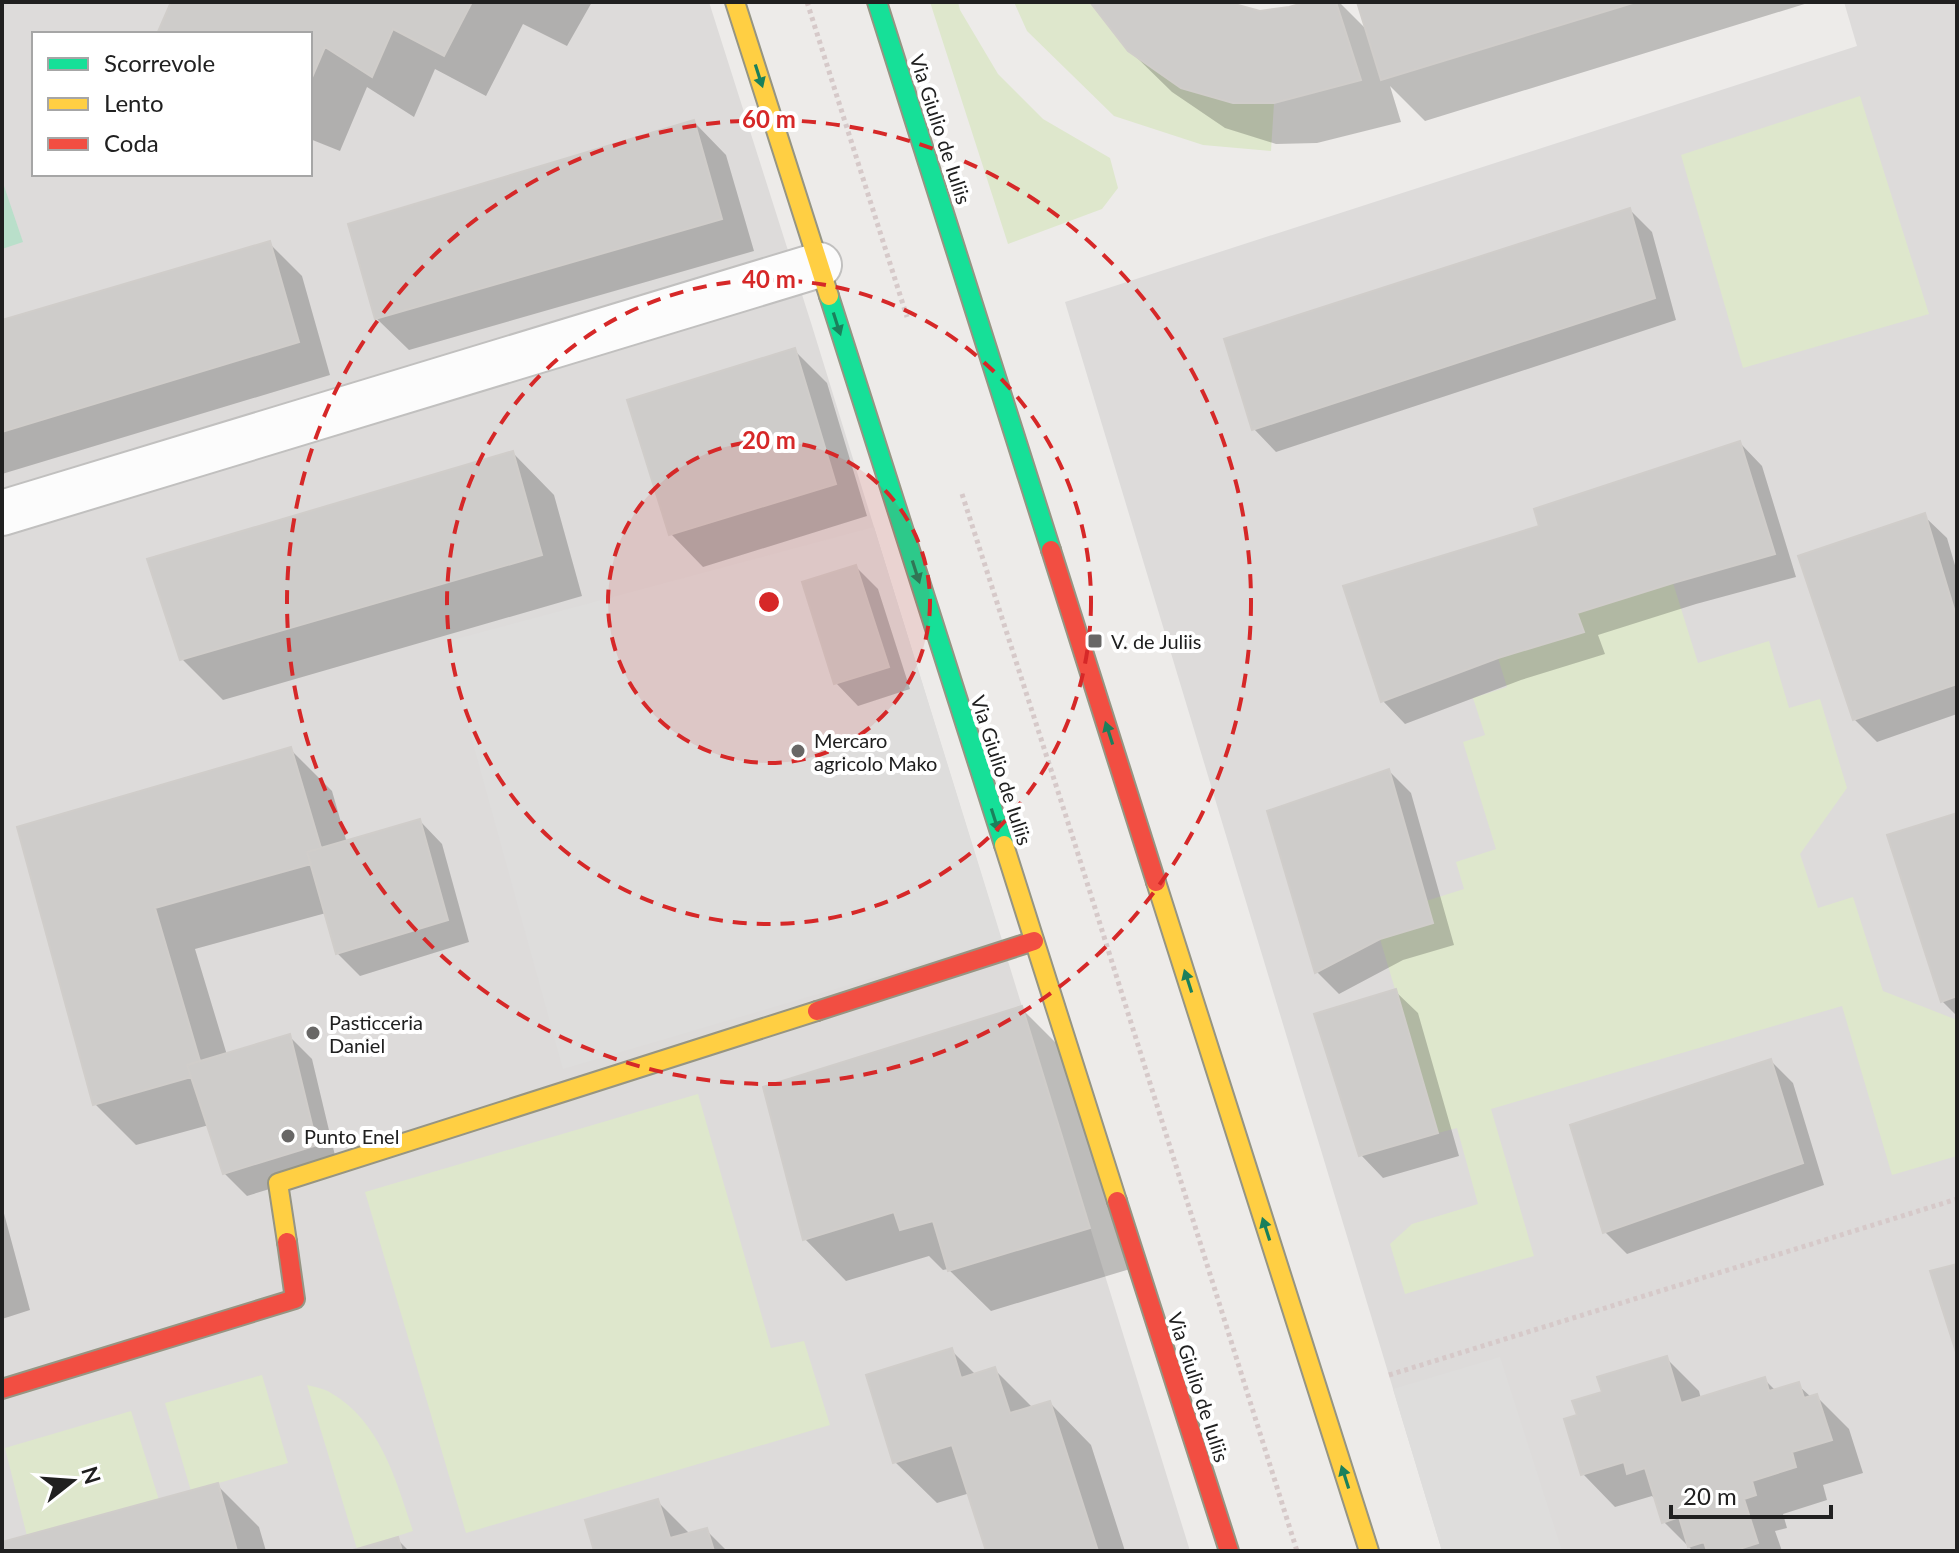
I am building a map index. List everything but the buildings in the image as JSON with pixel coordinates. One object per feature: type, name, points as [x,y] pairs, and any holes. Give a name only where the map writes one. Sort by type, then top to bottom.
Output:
[{"type":"main road","name":"Via Giulio de Iuliis","points":[[735,2],[1229,1551]]},
{"type":"main road","name":"Via Giulio de Iuliis","points":[[877,2],[1369,1551]]},
{"type":"main road","points":[[2,1389],[295,1299],[278,1183],[1034,941]]},
{"type":"street","points":[[2,513],[819,265]]},
{"type":"path","points":[[807,2],[907,317]]},
{"type":"path","points":[[962,494],[1297,1551]]},
{"type":"path","points":[[1389,1375],[1957,1199]]},
{"type":"shaded area","points":[[2,2],[709,2],[1190,1551],[2,1551]]},
{"type":"shaded area","points":[[1844,2],[1957,2],[1957,1551],[1442,1551],[1065,302],[1857,46]]},
{"type":"shaded area","points":[[874,527],[1002,940],[563,1069],[445,642]]},
{"type":"shaded area","points":[[1500,1357],[1562,1551],[1442,1551],[1393,1389]]},
{"type":"green space","points":[[930,2],[958,2],[998,74],[1043,119],[1110,158],[1118,188],[1102,209],[1008,244]]},
{"type":"green space","points":[[1014,2],[1090,2],[1128,51],[1181,88],[1233,103],[1274,103],[1271,151],[1203,145],[1114,116],[1027,31]]},
{"type":"green space","points":[[1860,96],[1929,314],[1743,368],[1681,155]]},
{"type":"green space","points":[[2,180],[23,242],[2,249]]},
{"type":"green space","points":[[1673,583],[1698,663],[1769,641],[1789,708],[1820,699],[1847,788],[1800,854],[1818,908],[1853,897],[1883,991],[1957,1020],[1957,1156],[1892,1175],[1842,1006],[1491,1109],[1534,1256],[1405,1294],[1390,1244],[1412,1224],[1478,1204],[1457,1128],[1438,1133],[1380,939],[1426,901],[1464,889],[1456,862],[1496,849],[1463,742],[1485,735],[1473,698],[1507,687],[1498,658],[1583,632],[1577,613]]},
{"type":"green space","points":[[698,1094],[771,1348],[804,1341],[830,1425],[466,1533],[365,1192]]},
{"type":"green space","points":[[262,1375],[288,1463],[191,1491],[165,1403]]},
{"type":"green space","points":[[307,1385],[331,1393],[363,1420],[393,1473],[413,1531],[357,1549]]},
{"type":"green space","points":[[131,1411],[159,1500],[27,1536],[5,1448]]},
{"type":"traffic: fast","points":[[877,2],[1051,550]]},
{"type":"traffic: fast","points":[[829,296],[1004,845]]},
{"type":"traffic: slow","points":[[735,2],[829,296]]},
{"type":"traffic: slow","points":[[1004,845],[1117,1201]]},
{"type":"traffic: slow","points":[[1156,882],[1369,1551]]},
{"type":"traffic: slow","points":[[287,1242],[278,1183],[817,1011]]},
{"type":"traffic: jam","points":[[1051,550],[1156,882]]},
{"type":"traffic: jam","points":[[817,1011],[1034,941]]},
{"type":"traffic: jam","points":[[1117,1201],[1229,1551]]},
{"type":"traffic: jam","points":[[2,1389],[295,1299],[287,1242]]},
{"type":"place","name":"V. de Juliis","points":[[1095,641]]},
{"type":"place","name":"Mercaro agricolo Mako","points":[[798,751]]},
{"type":"place","name":"Pasticceria Daniel","points":[[313,1033]]},
{"type":"place","name":"Punto Enel","points":[[288,1136]]}]
